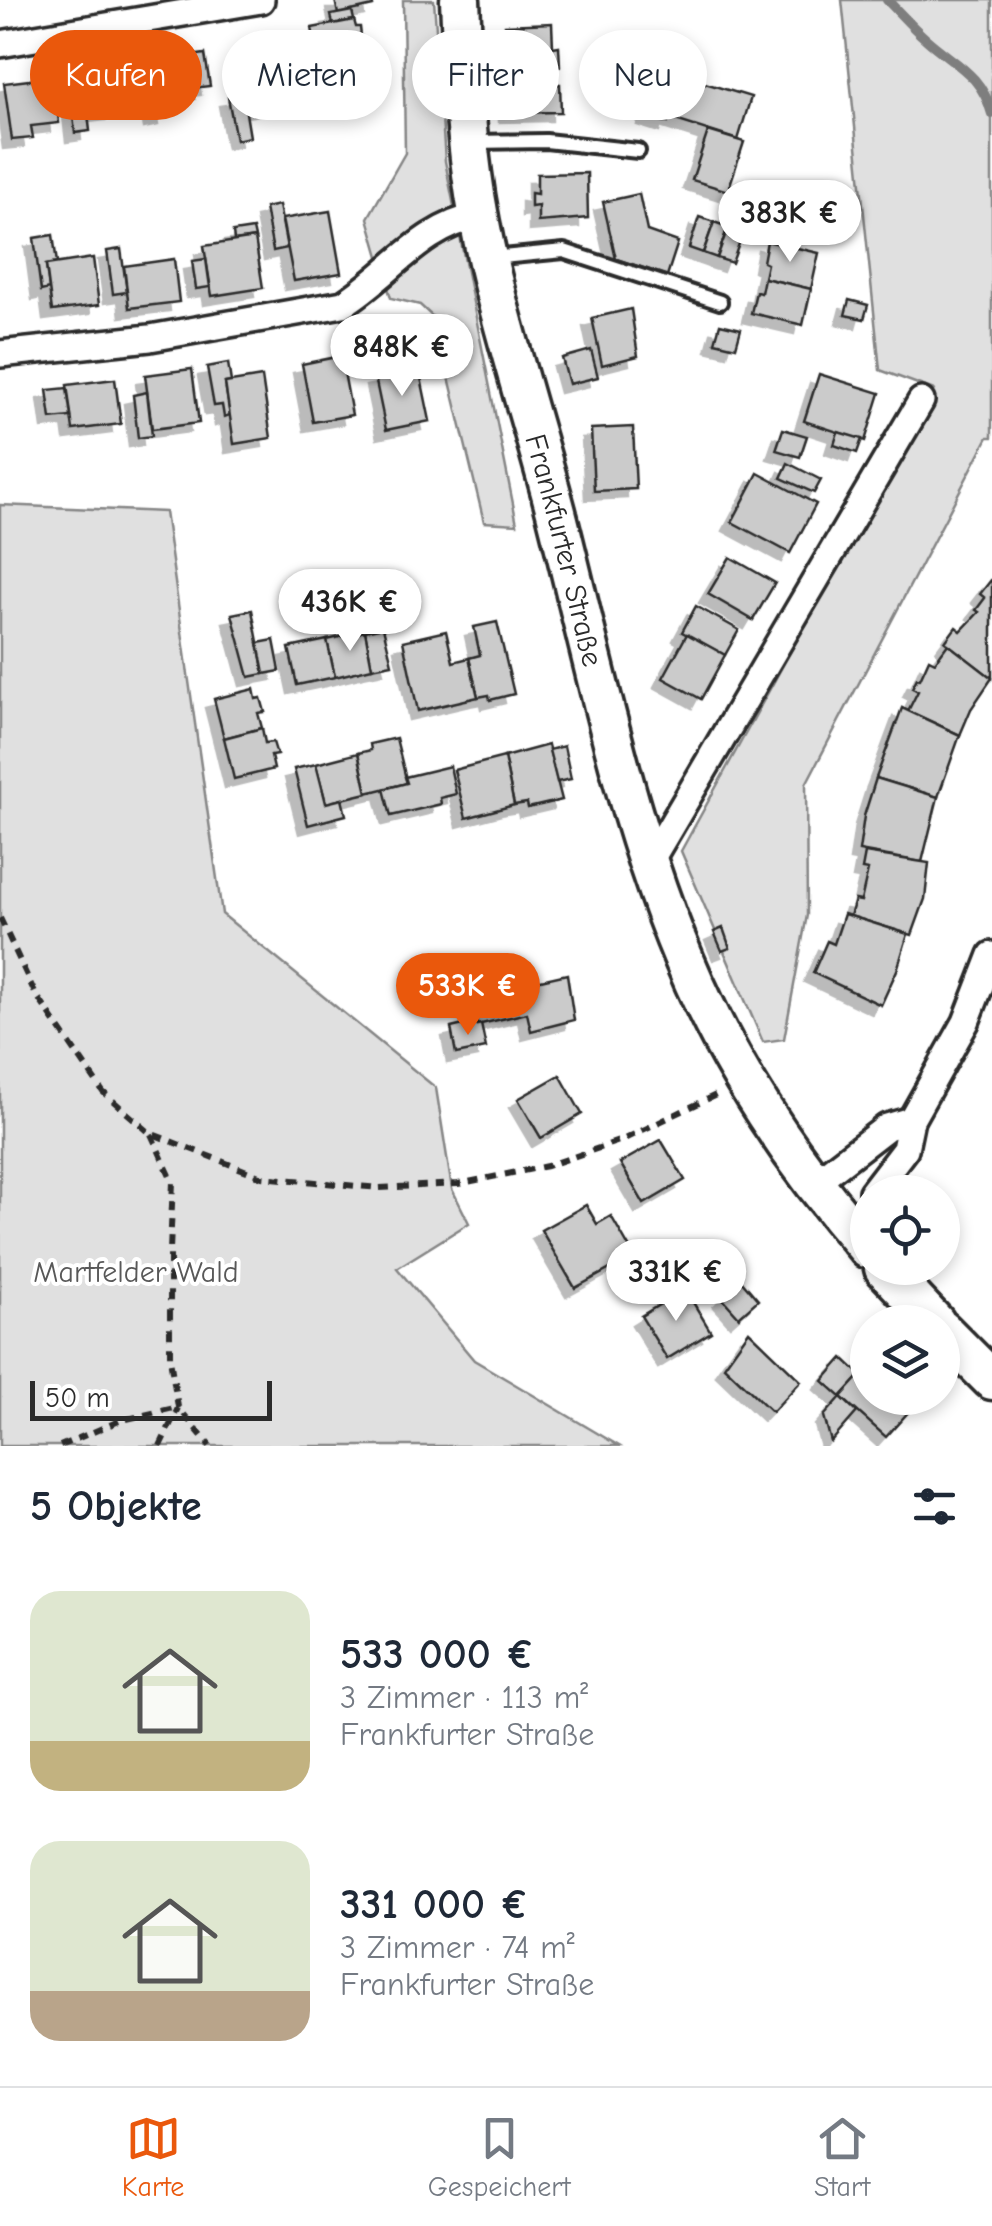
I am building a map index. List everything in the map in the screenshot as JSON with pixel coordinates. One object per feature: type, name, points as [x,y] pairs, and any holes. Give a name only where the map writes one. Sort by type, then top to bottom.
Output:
[{"type":"main road","name":"Frankfurter Straße","points":[[460,0],[469,142],[489,259],[610,734],[649,863],[704,1004],[746,1081],[814,1184],[850,1207]]},
{"type":"main road","points":[[900,1285],[920,1305]]},
{"type":"main road","points":[[960,1348],[992,1380]]},
{"type":"street","points":[[0,44],[261,0]]},
{"type":"street","points":[[0,354],[150,338],[343,304],[362,292],[419,240],[459,220],[480,216]]},
{"type":"street","points":[[649,863],[922,400]]},
{"type":"street","points":[[888,1175],[905,1149],[911,1120],[966,1022],[992,955]]},
{"type":"street","points":[[814,1184],[887,1126],[911,1120]]},
{"type":"lane","points":[[469,142],[546,141],[638,151]]},
{"type":"lane","points":[[489,259],[564,251],[720,302]]},
{"type":"path","points":[[0,918],[35,994],[102,1092],[150,1134],[262,1177],[379,1188],[458,1184],[546,1166],[622,1140],[746,1081]]},
{"type":"path","points":[[150,1134],[174,1182],[170,1359],[178,1406],[210,1446]]},
{"type":"path","points":[[60,1446],[119,1421],[178,1406]]},
{"type":"path","points":[[160,1446],[178,1406]]},
{"type":"green space","points":[[403,0],[434,0],[436,30],[412,30],[412,120],[442,120],[445,161],[517,524],[484,522],[435,319],[420,305],[391,298],[368,218],[405,153]]},
{"type":"green space","points":[[842,0],[992,0],[992,437],[988,437],[806,784],[807,915],[784,1039],[763,1042],[681,851],[934,390],[880,370]]},
{"type":"green space","name":"Martfelder Wald","points":[[0,505],[165,512],[222,914],[436,1088],[452,1189],[469,1223],[397,1268],[474,1360],[619,1446],[0,1446]]},
{"type":"building","points":[[335,0],[372,0],[373,6],[338,14]]},
{"type":"building","points":[[352,11],[354,20],[333,24],[331,15]]},
{"type":"building","points":[[354,20],[360,30],[312,30]]},
{"type":"building","points":[[552,23],[552,30],[505,30],[505,25]]},
{"type":"building","points":[[205,54],[210,86],[202,87]]},
{"type":"building","points":[[30,80],[30,120],[59,123],[31,126],[33,138],[12,140],[4,83]]},
{"type":"building","points":[[707,84],[751,97],[738,140],[675,120],[707,120]]},
{"type":"building","points":[[73,120],[89,120],[90,131],[75,133]]},
{"type":"building","points":[[232,120],[247,120],[250,137],[236,140]]},
{"type":"building","points":[[708,131],[744,142],[728,191],[692,180]]},
{"type":"building","points":[[587,173],[588,218],[538,222],[538,206],[531,207],[531,193],[537,194],[537,174]]},
{"type":"building","points":[[639,194],[647,231],[678,242],[667,276],[616,259],[603,202]]},
{"type":"building","points":[[279,205],[287,248],[273,251],[265,208]]},
{"type":"building","points":[[330,211],[341,273],[294,281],[282,219]]},
{"type":"building","points":[[699,217],[714,222],[703,253],[689,248]]},
{"type":"building","points":[[714,222],[728,227],[717,258],[703,253]]},
{"type":"building","points":[[728,227],[743,233],[732,263],[717,258]]},
{"type":"building","points":[[253,229],[255,238],[234,241],[233,232]]},
{"type":"building","points":[[53,235],[57,263],[46,265],[49,289],[41,291],[34,238]]},
{"type":"building","points":[[255,238],[263,288],[212,296],[204,246]]},
{"type":"building","points":[[767,241],[819,253],[811,289],[764,278]]},
{"type":"building","points":[[121,249],[127,292],[113,294],[107,251]]},
{"type":"building","points":[[93,258],[99,305],[52,311],[46,265]]},
{"type":"building","points":[[174,259],[179,302],[129,308],[124,266]]},
{"type":"building","points":[[206,259],[210,287],[196,289],[192,261]]},
{"type":"building","points":[[764,278],[811,289],[803,325],[751,313]]},
{"type":"building","points":[[849,300],[868,305],[864,319],[845,315]]},
{"type":"building","points":[[631,309],[638,356],[602,365],[592,318]]},
{"type":"building","points":[[426,321],[442,345],[418,361],[402,337]]},
{"type":"building","points":[[720,324],[741,329],[736,347],[715,342]]},
{"type":"building","points":[[591,350],[598,377],[569,384],[562,358]]},
{"type":"building","points":[[341,356],[352,415],[313,422],[302,364]]},
{"type":"building","points":[[228,363],[231,382],[225,383],[230,415],[224,417],[222,405],[214,406],[207,367]]},
{"type":"building","points":[[419,368],[430,421],[386,430],[375,377]]},
{"type":"building","points":[[192,369],[199,423],[152,429],[145,375]]},
{"type":"building","points":[[819,374],[880,393],[865,441],[804,421]]},
{"type":"building","points":[[262,377],[271,438],[234,444],[225,383]]},
{"type":"building","points":[[115,379],[121,424],[73,430],[67,385]]},
{"type":"building","points":[[67,388],[71,417],[51,419],[47,390]]},
{"type":"building","points":[[147,392],[152,436],[138,438],[133,395]]},
{"type":"building","points":[[633,427],[636,489],[594,491],[591,429]]},
{"type":"building","points":[[783,429],[807,436],[800,457],[776,450]]},
{"type":"building","points":[[838,432],[862,439],[857,453],[834,445]]},
{"type":"building","points":[[788,463],[821,480],[814,493],[781,478]]},
{"type":"building","points":[[758,473],[816,504],[790,553],[732,522]]},
{"type":"building","points":[[730,557],[775,583],[753,620],[708,594]]},
{"type":"building","points":[[991,580],[992,678],[945,642],[956,627],[961,631],[979,612],[976,610],[985,598],[980,594]]},
{"type":"building","points":[[696,606],[739,630],[725,655],[682,632]]},
{"type":"building","points":[[252,610],[264,674],[249,677],[232,614]]},
{"type":"building","points":[[497,622],[514,694],[490,700],[489,695],[478,697],[469,658],[480,655],[474,627]]},
{"type":"building","points":[[383,627],[392,664],[372,668],[365,631]]},
{"type":"building","points":[[365,631],[372,668],[335,677],[327,640]]},
{"type":"building","points":[[446,631],[453,662],[469,658],[478,697],[418,711],[403,641]]},
{"type":"building","points":[[687,634],[725,655],[701,699],[663,678]]},
{"type":"building","points":[[274,640],[280,671],[264,674],[258,643]]},
{"type":"building","points":[[327,640],[335,677],[297,685],[289,648]]},
{"type":"building","points":[[948,644],[992,678],[971,709],[960,735],[908,711],[918,691],[912,688],[917,678],[920,679],[929,659],[935,662]]},
{"type":"building","points":[[254,689],[265,712],[258,713],[262,728],[224,738],[214,699]]},
{"type":"building","points":[[902,708],[960,735],[938,797],[876,778]]},
{"type":"building","points":[[262,728],[265,743],[273,742],[277,755],[271,756],[274,769],[234,779],[224,738]]},
{"type":"building","points":[[396,738],[407,783],[367,793],[358,753],[371,750],[370,744]]},
{"type":"building","points":[[548,745],[562,800],[528,808],[527,803],[514,805],[504,757]]},
{"type":"building","points":[[564,746],[571,779],[557,782],[549,750]]},
{"type":"building","points":[[358,753],[367,793],[326,803],[316,764]]},
{"type":"building","points":[[504,757],[514,805],[466,818],[454,770]]},
{"type":"building","points":[[316,764],[326,803],[342,799],[346,815],[308,825],[294,769]]},
{"type":"building","points":[[450,766],[456,794],[440,798],[441,804],[391,816],[384,789],[407,783],[405,777]]},
{"type":"building","points":[[876,778],[938,797],[922,862],[859,851],[864,816]]},
{"type":"building","points":[[865,853],[929,863],[925,899],[912,935],[850,916],[855,900],[861,901],[868,870],[862,869]]},
{"type":"building","points":[[844,914],[908,934],[881,1005],[813,973],[827,941],[834,944]]},
{"type":"building","points":[[723,928],[730,948],[722,951],[714,932]]},
{"type":"building","points":[[519,964],[523,984],[567,974],[574,1020],[531,1031],[527,1013],[477,1025],[465,976]]},
{"type":"building","points":[[481,1024],[486,1048],[456,1054],[451,1028]]},
{"type":"building","points":[[560,1075],[582,1114],[541,1138],[518,1099]]},
{"type":"building","points":[[661,1140],[685,1180],[644,1204],[620,1163]]},
{"type":"building","points":[[586,1205],[597,1224],[611,1216],[634,1256],[575,1288],[541,1230]]},
{"type":"building","points":[[741,1280],[758,1300],[739,1317],[722,1298]]},
{"type":"building","points":[[685,1289],[711,1332],[667,1359],[641,1316]]},
{"type":"building","points":[[749,1331],[801,1381],[772,1412],[724,1366]]},
{"type":"building","points":[[843,1358],[850,1365],[850,1387],[841,1397],[823,1381]]},
{"type":"building","points":[[850,1387],[850,1405],[841,1397]]},
{"type":"building","points":[[841,1397],[850,1405],[850,1415],[854,1415],[831,1442],[824,1416]]},
{"type":"building","points":[[861,1415],[906,1415],[886,1437]]},
{"type":"waterway","points":[[887,0],[974,79],[992,114]]}]
